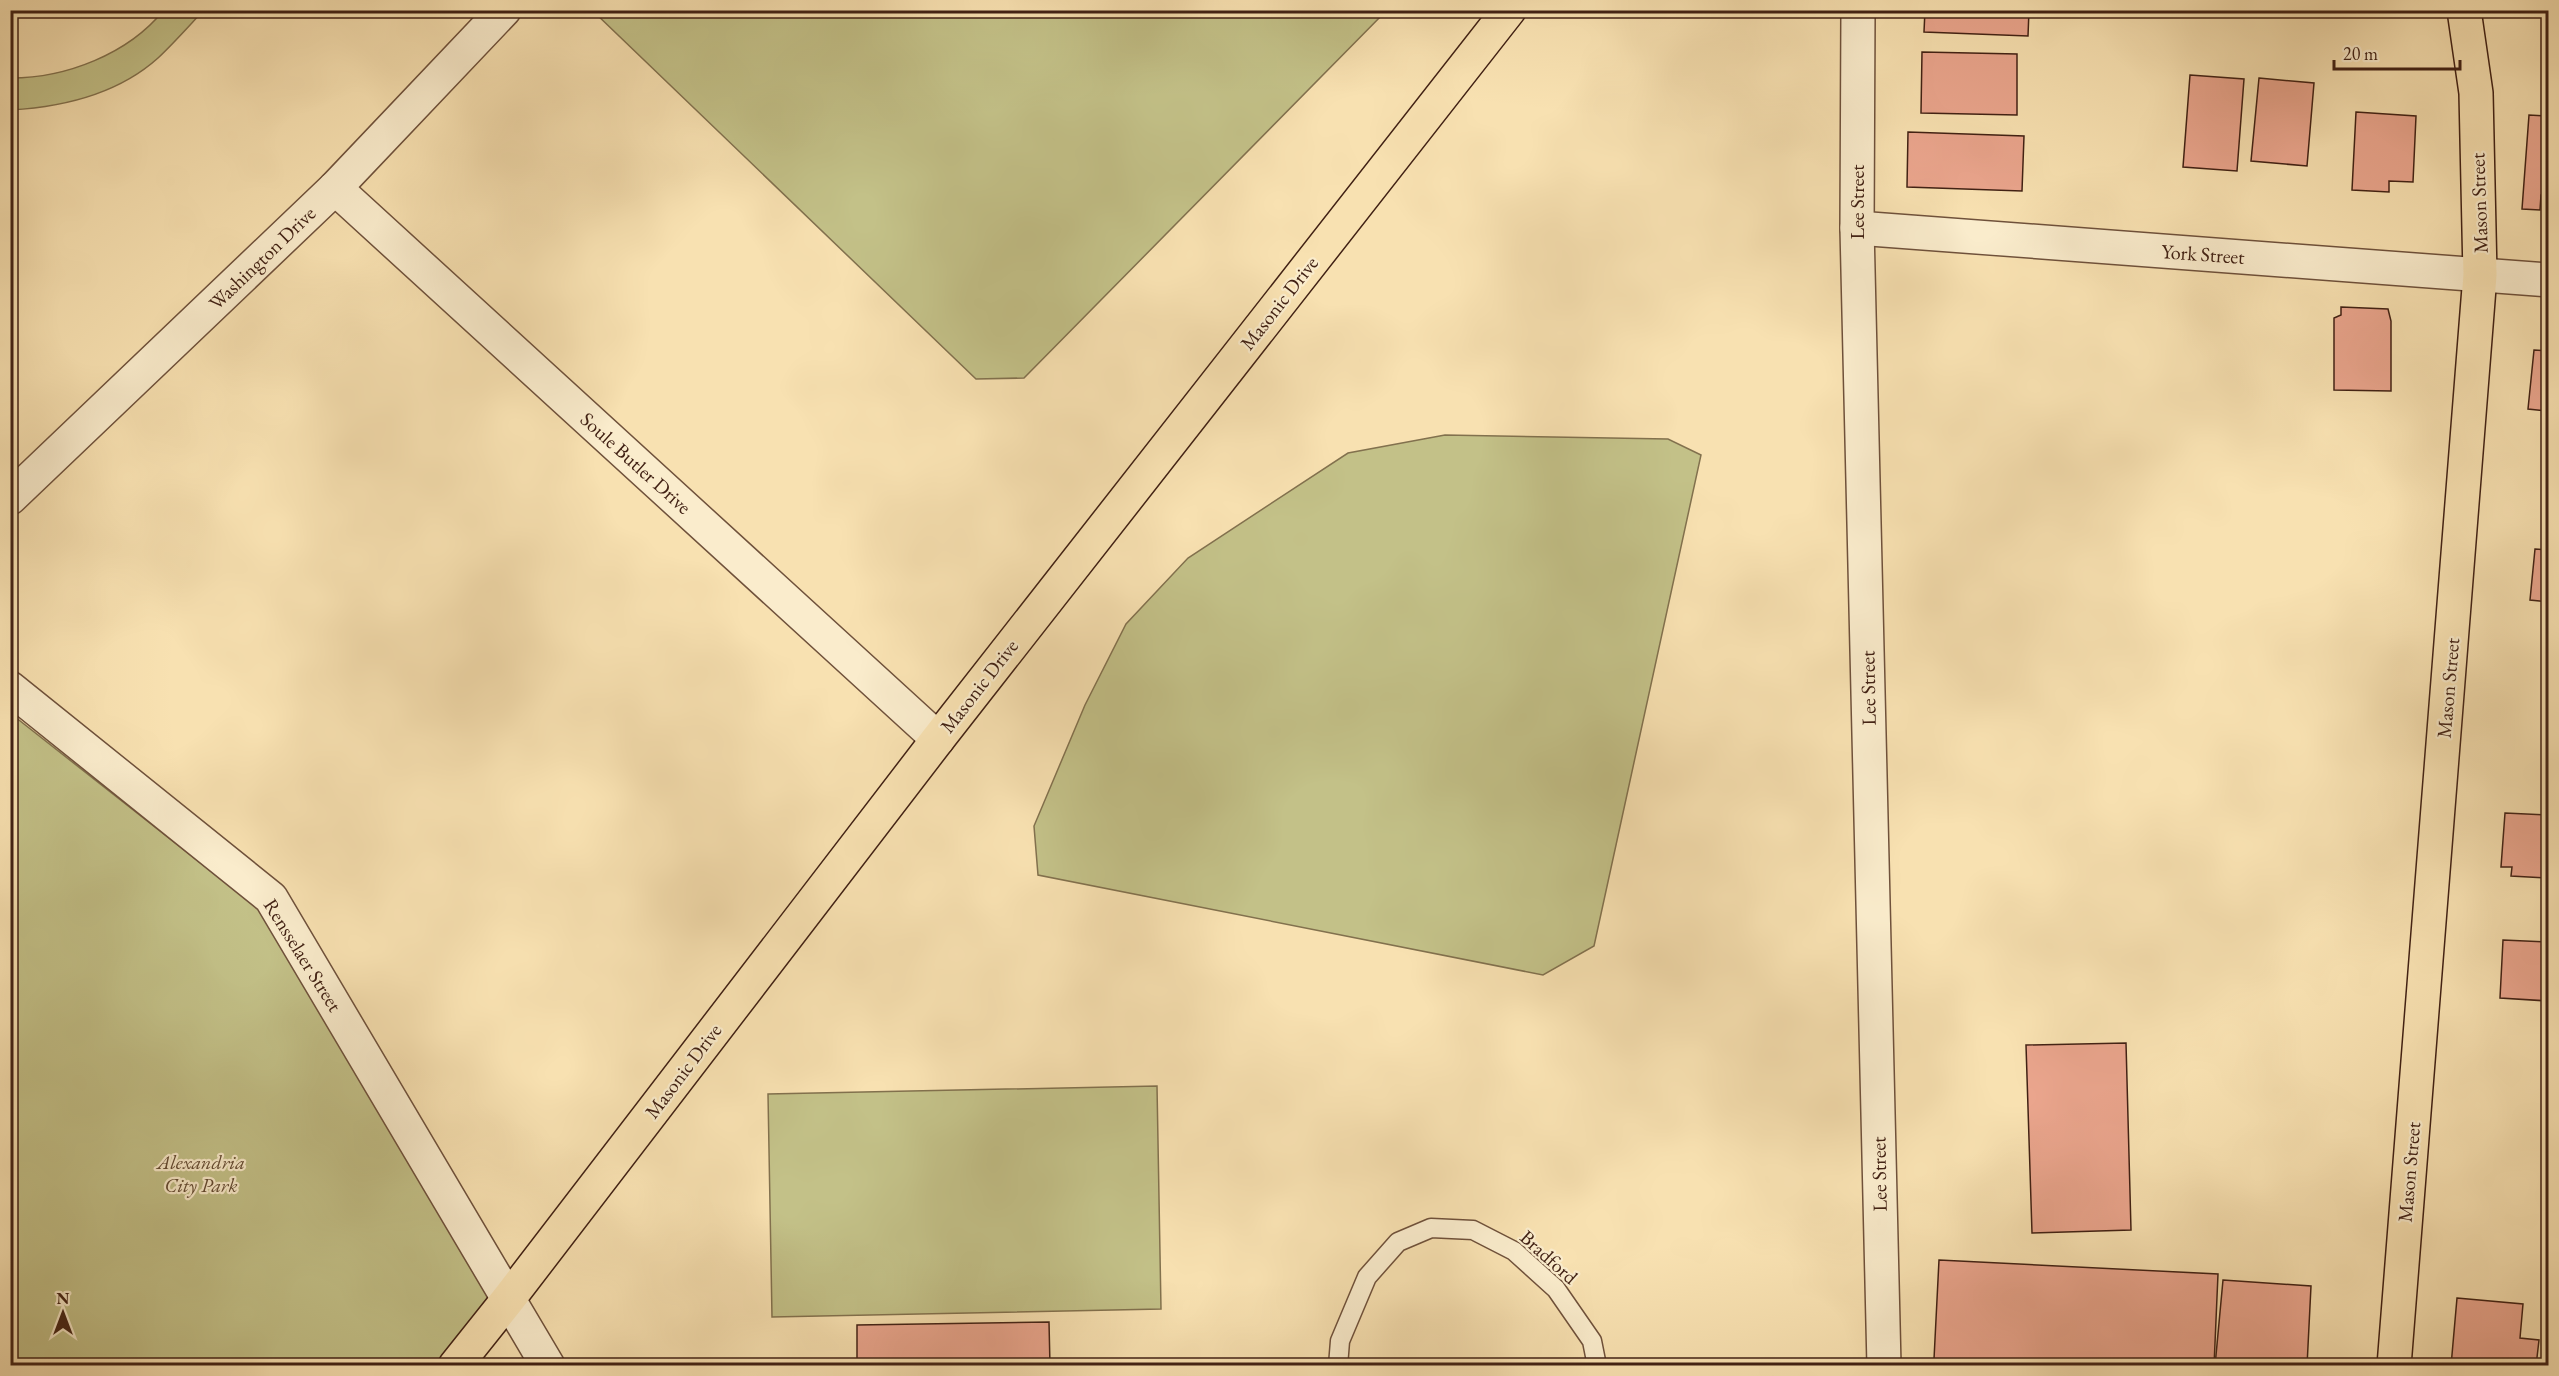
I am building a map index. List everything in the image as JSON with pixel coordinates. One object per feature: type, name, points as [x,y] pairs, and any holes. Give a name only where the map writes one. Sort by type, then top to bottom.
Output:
[{"type":"main road","name":"Masonic Drive","points":[[455,1365],[510,1298],[938,739],[1509,10]]},
{"type":"main road","name":"Mason Street","points":[[2394,1365],[2480,275],[2476,93],[2464,10]]},
{"type":"street","name":"Washington Drive","points":[[10,498],[336,188],[504,10]]},
{"type":"street","name":"Lee Street","points":[[1858,10],[1857,228],[1884,1365]]},
{"type":"street","name":"Soule Butler Drive","points":[[336,188],[938,739]]},
{"type":"street","name":"York Street","points":[[1857,228],[2548,280]]},
{"type":"street","name":"Rensselaer Street","points":[[10,688],[271,898],[549,1365]]},
{"type":"lane","name":"Bradford","points":[[1338,1365],[1341,1341],[1367,1277],[1398,1242],[1431,1228],[1473,1230],[1514,1251],[1556,1289],[1592,1341],[1597,1365]]},
{"type":"green space","points":[[163,11],[203,11],[158,58],[125,81],[69,102],[11,110],[11,78],[53,74],[95,61],[132,40]]},
{"type":"green space","points":[[593,11],[1386,11],[1024,378],[976,379]]},
{"type":"green space","points":[[1445,435],[1668,439],[1701,455],[1594,946],[1543,975],[1038,875],[1034,826],[1085,705],[1126,624],[1188,558],[1348,453]]},
{"type":"green space","name":"Alexandria City Park","points":[[10,713],[258,908],[506,1298],[453,1365],[11,1365]]},
{"type":"green space","points":[[1157,1086],[1161,1309],[772,1317],[768,1094]]},
{"type":"building","points":[[1925,10],[2029,10],[2028,36],[1924,32]]},
{"type":"building","points":[[1922,52],[2017,54],[2017,115],[1921,113]]},
{"type":"building","points":[[2190,75],[2244,79],[2237,171],[2183,167]]},
{"type":"building","points":[[2259,78],[2314,83],[2307,166],[2251,161]]},
{"type":"building","points":[[2548,98],[2548,195],[2541,195],[2540,210],[2522,209],[2529,115],[2547,116]]},
{"type":"building","points":[[2356,112],[2416,116],[2413,182],[2389,181],[2389,192],[2352,190]]},
{"type":"building","points":[[1908,132],[2024,136],[2022,191],[1907,187]]},
{"type":"building","points":[[2341,307],[2388,309],[2391,321],[2391,391],[2334,390],[2334,318],[2341,315]]},
{"type":"building","points":[[2534,350],[2548,351],[2548,411],[2528,409]]},
{"type":"building","points":[[2535,549],[2548,550],[2548,602],[2530,600]]},
{"type":"building","points":[[2505,813],[2548,815],[2548,878],[2511,876],[2512,867],[2501,867]]},
{"type":"building","points":[[2503,940],[2548,942],[2548,1001],[2500,998]]},
{"type":"building","points":[[2126,1043],[2131,1230],[2032,1233],[2026,1045]]},
{"type":"building","points":[[1939,1260],[2218,1274],[2214,1366],[2073,1366],[1934,1359]]},
{"type":"building","points":[[2223,1280],[2311,1286],[2307,1366],[2215,1366]]},
{"type":"building","points":[[2457,1298],[2523,1304],[2520,1338],[2539,1340],[2536,1366],[2451,1366]]},
{"type":"building","points":[[1049,1322],[1050,1366],[857,1366],[857,1325]]}]
